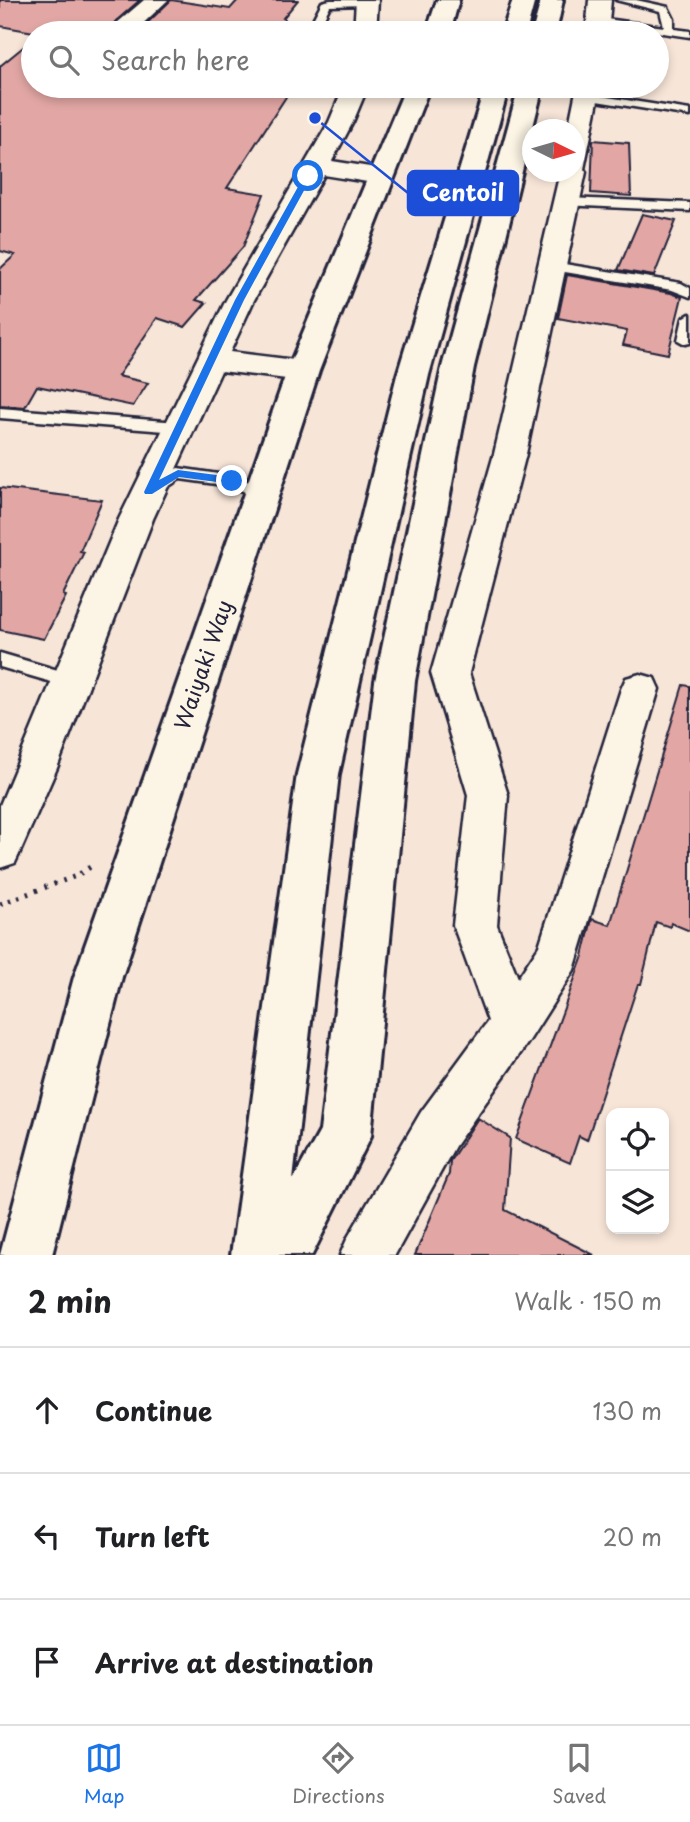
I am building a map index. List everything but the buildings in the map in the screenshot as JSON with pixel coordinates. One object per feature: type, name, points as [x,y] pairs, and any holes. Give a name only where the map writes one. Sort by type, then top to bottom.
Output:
[{"type":"highway","points":[[442,21],[449,0]]},
{"type":"highway","points":[[518,21],[524,0]]},
{"type":"highway","points":[[547,21],[552,0]]},
{"type":"highway","name":"Waiyaki Way","points":[[25,1255],[98,977],[303,371],[413,98]]},
{"type":"highway","points":[[258,1255],[318,774],[413,375],[493,98]]},
{"type":"highway","points":[[283,1255],[345,1136],[395,681],[458,367],[528,98]]},
{"type":"street","points":[[133,21],[157,0]]},
{"type":"street","points":[[365,21],[366,1]]},
{"type":"street","points":[[0,850],[178,426],[240,300],[341,121],[351,98]]},
{"type":"street","points":[[584,119],[588,98]]},
{"type":"street","points":[[314,166],[380,176]]},
{"type":"street","points":[[513,1025],[475,925],[488,794],[450,673],[510,454],[570,187]]},
{"type":"street","points":[[213,359],[303,371]]},
{"type":"street","points":[[366,1255],[438,1129],[513,1025],[558,955],[640,689]]},
{"type":"lane","points":[[621,0],[664,9],[669,19],[670,32],[690,34]]},
{"type":"lane","points":[[318,21],[327,4],[338,1],[366,1]]},
{"type":"lane","points":[[621,98],[690,113]]},
{"type":"lane","points":[[570,187],[690,207]]},
{"type":"lane","points":[[552,266],[676,286],[690,293]]},
{"type":"lane","points":[[685,340],[690,318]]},
{"type":"lane","points":[[0,413],[178,426]]},
{"type":"lane","points":[[149,492],[178,473],[232,481],[263,493]]},
{"type":"lane","points":[[0,660],[72,681]]},
{"type":"path","points":[[0,904],[76,876],[147,833]]},
{"type":"place","name":"Centoil","points":[[315,118]]},
{"type":"route","points":[[232,481],[178,473],[149,492],[240,300],[308,176]]}]
